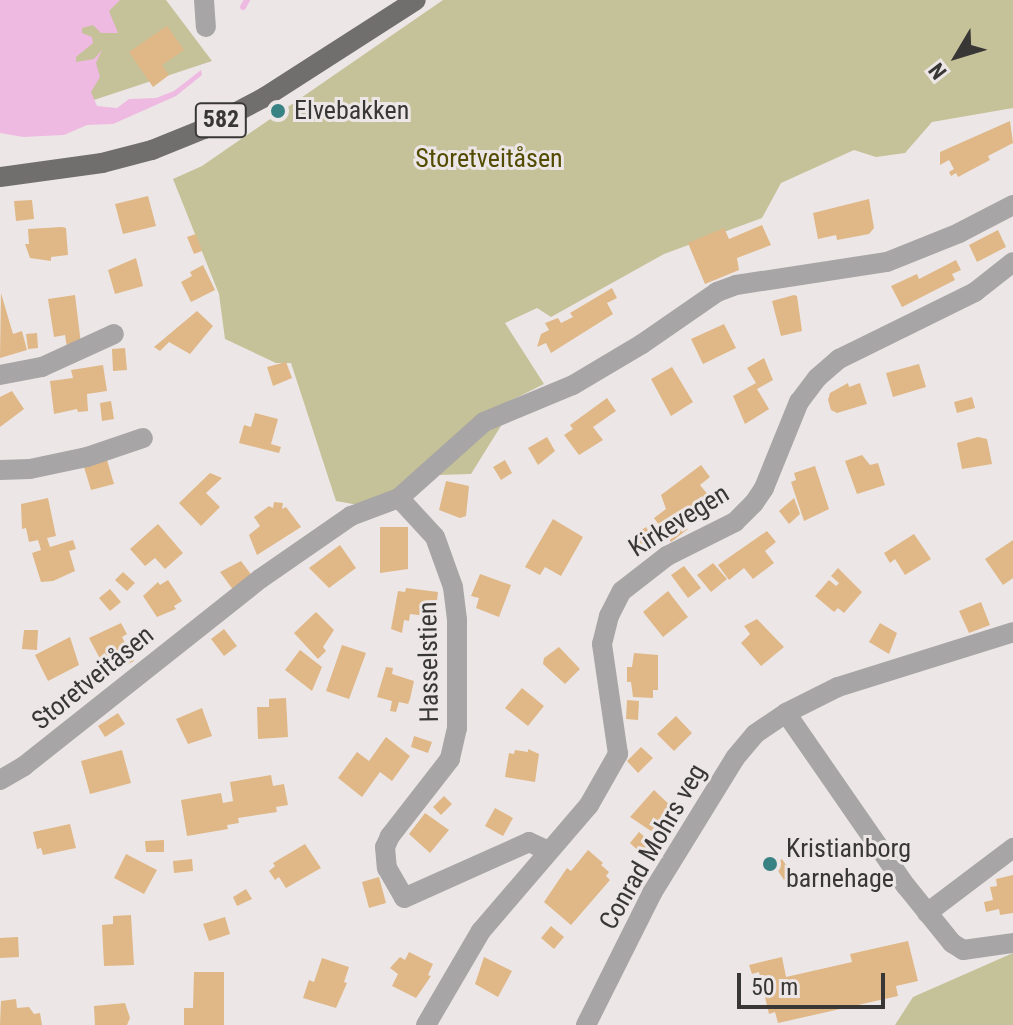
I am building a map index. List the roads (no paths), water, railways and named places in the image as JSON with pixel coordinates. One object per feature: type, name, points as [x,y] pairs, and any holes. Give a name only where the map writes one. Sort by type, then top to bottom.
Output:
[{"type":"main road","name":"582","points":[[0,177],[102,163],[152,150],[204,129],[265,97],[416,0]]},
{"type":"street","points":[[204,0],[206,27]]},
{"type":"street","name":"Storetveitåsen","points":[[0,780],[24,766],[260,579],[351,516],[399,498],[484,422],[573,385],[642,344],[717,292],[736,285],[887,262],[959,233],[1013,205]]},
{"type":"street","name":"Kirkevegen","points":[[426,1025],[481,931],[589,805],[618,754],[602,644],[609,616],[622,591],[667,556],[735,522],[754,503],[764,488],[799,402],[828,368],[851,353],[975,292],[1013,262]]},
{"type":"street","points":[[0,375],[42,367],[114,334]]},
{"type":"street","points":[[0,470],[30,469],[87,457],[143,438]]},
{"type":"street","name":"Hasselstien","points":[[399,498],[435,537],[453,587],[457,620],[457,728],[450,759],[390,836],[385,847],[387,868],[404,898],[529,842],[548,851]]},
{"type":"street","name":"Conrad Mohrs veg","points":[[586,1025],[652,893],[735,758],[755,734],[786,713],[838,687],[1013,632]]},
{"type":"street","points":[[786,713],[927,913],[952,943],[963,950],[1013,943]]},
{"type":"street","points":[[927,913],[1013,848]]},
{"type":"waterway","points":[[243,7],[247,0]]},
{"type":"place","name":"Elvebakken","points":[[278,111]]},
{"type":"place","name":"Kristianborg barnehage","points":[[770,864]]}]
